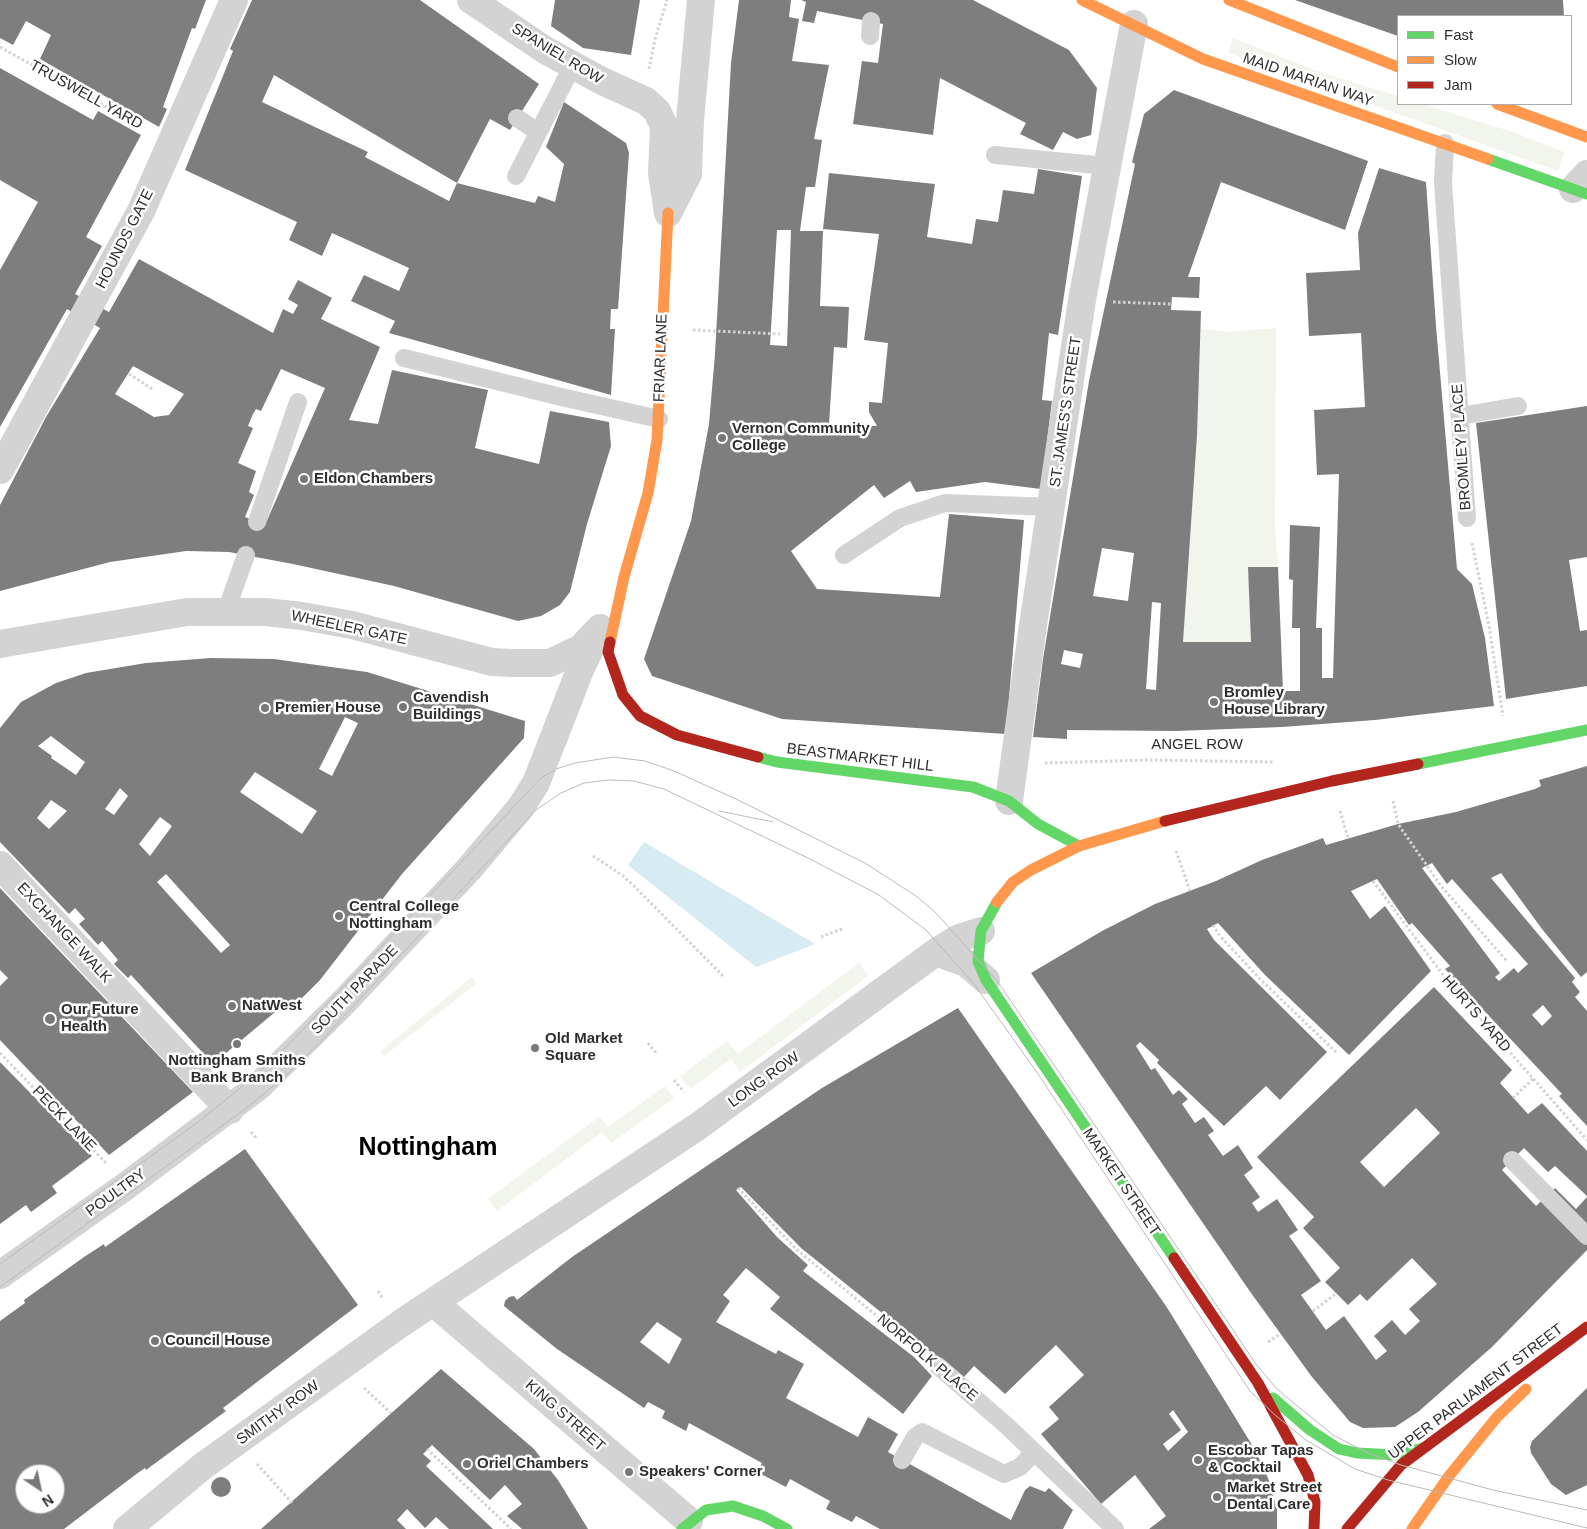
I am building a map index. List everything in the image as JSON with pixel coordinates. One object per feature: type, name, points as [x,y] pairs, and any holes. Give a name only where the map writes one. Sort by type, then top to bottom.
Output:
[{"type":"street","name":"HOUNDS GATE","points":[[2,466],[118,254],[171,143],[234,0]]},
{"type":"street","name":"SPANIEL ROW","points":[[471,0],[529,40],[573,65],[646,101],[657,111],[664,126],[662,172],[668,213]]},
{"type":"street","name":"FRIAR LANE","points":[[634,709],[623,695],[608,652],[624,577],[652,474],[659,419],[668,213],[688,174],[690,120],[701,0]]},
{"type":"street","name":"MAID MARIAN WAY","points":[[1082,0],[1202,59],[1445,143],[1582,185]]},
{"type":"street","points":[[1229,0],[1397,67]]},
{"type":"street","name":"ST. JAMES'S STREET","points":[[1009,801],[1082,300],[1134,24]]},
{"type":"street","name":"SPANIEL ROW","points":[[646,101],[673,104],[681,99],[695,80]]},
{"type":"street","points":[[1500,105],[1587,138]]},
{"type":"street","name":"WHEELER GATE","points":[[0,644],[187,612],[226,611],[302,616],[352,625],[492,662],[550,663],[581,648],[600,628],[624,577]]},
{"type":"street","name":"SOUTH PARADE","points":[[230,1110],[316,1031],[456,883],[521,808],[536,783],[580,670],[600,628]]},
{"type":"street","name":"BEASTMARKET HILL","points":[[634,709],[646,720],[677,735],[723,749],[777,762],[973,787],[1009,801],[1038,824],[1078,846]]},
{"type":"street","points":[[981,931],[999,898],[1013,882],[1031,870],[1078,846],[1165,821],[1386,770],[1587,730]]},
{"type":"street","name":"EXCHANGE WALK","points":[[0,865],[230,1110]]},
{"type":"street","name":"LONG ROW","points":[[434,1303],[697,1128],[936,952],[959,938],[981,931]]},
{"type":"street","name":"MARKET STREET","points":[[981,931],[978,961],[986,980],[1258,1383],[1308,1475],[1315,1502],[1314,1529]]},
{"type":"street","name":"MARKET STREET","points":[[936,952],[966,964],[986,980]]},
{"type":"street","name":"POULTRY","points":[[0,1275],[230,1110]]},
{"type":"street","name":"SMITHY ROW","points":[[127,1529],[203,1466],[400,1324],[434,1303]]},
{"type":"street","name":"KING STREET","points":[[434,1303],[685,1525]]},
{"type":"street","points":[[1412,1529],[1449,1476],[1498,1417],[1587,1328]]},
{"type":"street","name":"UPPER PARLIAMENT STREET","points":[[1346,1529],[1401,1465],[1587,1328]]},
{"type":"street","name":"MARKET STREET","points":[[1258,1383],[1284,1409],[1310,1430],[1339,1448],[1357,1453],[1396,1454],[1423,1448]]},
{"type":"street","points":[[685,1525],[706,1510],[733,1506],[764,1516],[787,1529]]},
{"type":"lane","points":[[516,176],[573,65]]},
{"type":"lane","points":[[517,118],[538,132]]},
{"type":"lane","name":"BROMLEY PLACE","points":[[1445,143],[1443,183],[1467,518]]},
{"type":"lane","points":[[995,155],[1106,166]]},
{"type":"lane","points":[[404,358],[659,419]]},
{"type":"lane","points":[[257,522],[298,402]]},
{"type":"lane","points":[[1460,416],[1518,406]]},
{"type":"lane","points":[[844,556],[900,518],[945,503],[1052,507]]},
{"type":"lane","points":[[226,611],[246,555]]},
{"type":"lane","points":[[1512,1160],[1587,1236]]},
{"type":"lane","name":"NORFOLK PLACE","points":[[938,1366],[1034,1452],[1115,1529]]},
{"type":"lane","points":[[902,1460],[915,1437],[922,1432],[1004,1474],[1020,1467],[1034,1452]]},
{"type":"path","points":[[646,101],[648,76],[655,39],[667,0]]},
{"type":"path","name":"TRUSWELL YARD","points":[[0,48],[171,143]]},
{"type":"path","points":[[1082,300],[1171,304]]},
{"type":"path","points":[[662,328],[780,334]]},
{"type":"path","points":[[129,374],[154,390]]},
{"type":"path","name":"BROMLEY PLACE","points":[[1467,518],[1489,626],[1508,747]]},
{"type":"path","name":"ANGEL ROW","points":[[1014,764],[1148,760],[1278,762]]},
{"type":"path","points":[[1386,770],[1398,824],[1441,886],[1506,960]]},
{"type":"path","points":[[1165,821],[1190,891]]},
{"type":"path","points":[[592,856],[622,875],[723,976]]},
{"type":"path","name":"HURTS YARD","points":[[1373,881],[1450,984],[1587,1140]]},
{"type":"path","points":[[1213,925],[1220,936],[1260,979],[1336,1052]]},
{"type":"path","points":[[821,937],[842,929]]},
{"type":"path","points":[[648,1043],[657,1054]]},
{"type":"path","name":"PECK LANE","points":[[0,1053],[92,1147],[126,1186]]},
{"type":"path","points":[[1514,1098],[1534,1079]]},
{"type":"path","points":[[674,1080],[684,1092]]},
{"type":"path","name":"NORFOLK PLACE","points":[[738,1188],[797,1250],[938,1366]]},
{"type":"path","points":[[1313,1311],[1336,1293]]},
{"type":"path","points":[[237,1442],[292,1503]]},
{"type":"path","points":[[427,1449],[511,1529]]},
{"type":"shaded area","points":[[1233,38],[1325,74],[1397,96],[1397,105],[1425,105],[1513,132],[1564,152],[1558,171],[1228,53]]},
{"type":"shaded area","points":[[1200,328],[1227,332],[1276,328],[1275,523],[1278,567],[1248,568],[1251,642],[1183,642]]},
{"type":"shaded area","points":[[644,842],[815,944],[756,967],[628,865]]},
{"type":"shaded area","points":[[859,963],[868,976],[740,1072],[731,1059],[690,1089],[680,1076],[727,1041],[738,1054]]},
{"type":"shaded area","points":[[472,977],[477,983],[384,1056],[380,1051]]},
{"type":"shaded area","points":[[665,1086],[674,1098],[611,1143],[602,1132],[497,1211],[488,1199],[600,1116],[608,1127]]},
{"type":"building","points":[[0,0],[206,0],[195,29],[192,28],[163,107],[167,109],[159,127],[40,59],[51,35],[26,21],[13,45],[0,38]]},
{"type":"building","points":[[252,0],[420,0],[539,84],[510,130],[490,119],[457,183],[535,203],[538,196],[555,202],[564,164],[546,147],[564,102],[626,143],[629,153],[618,309],[611,309],[610,329],[615,329],[611,395],[389,333],[395,321],[351,301],[364,275],[399,291],[409,268],[332,233],[322,256],[289,240],[297,222],[185,170],[233,51],[230,49]],"holes":[[[274,75],[457,183],[449,201],[365,157],[368,152],[262,102]]]},
{"type":"building","points":[[555,0],[640,0],[631,55],[583,48],[551,26]]},
{"type":"building","points":[[739,0],[791,0],[789,17],[799,19],[792,61],[829,65],[814,139],[822,140],[815,187],[806,187],[800,231],[823,231],[820,306],[849,307],[847,348],[834,347],[829,424],[877,426],[869,412],[869,402],[882,403],[888,343],[864,340],[879,234],[823,229],[829,173],[935,184],[927,237],[972,244],[976,219],[998,222],[1003,190],[1034,194],[1038,169],[1082,176],[1058,335],[1049,333],[1042,400],[1052,401],[1041,489],[985,482],[916,492],[910,481],[884,498],[874,485],[791,551],[817,589],[940,597],[949,514],[1024,520],[1006,734],[782,719],[652,676],[644,659],[691,521],[709,424],[715,354],[731,63]],"holes":[[[777,230],[791,230],[787,346],[770,345]]]},
{"type":"building","points":[[801,0],[973,0],[1069,50],[1097,88],[1091,135],[1077,139],[1063,132],[1053,150],[1020,134],[1026,123],[940,78],[933,135],[853,124],[862,61],[878,63],[883,24],[817,11],[814,23],[802,21],[806,2]]},
{"type":"building","points":[[1295,0],[1563,0],[1564,15],[1397,15],[1397,36]]},
{"type":"building","points":[[0,68],[93,120],[98,111],[141,135],[86,237],[102,246],[75,294],[109,312],[139,259],[273,333],[283,309],[293,314],[298,305],[288,299],[298,280],[332,298],[321,319],[380,347],[349,420],[378,424],[392,370],[488,390],[475,448],[539,464],[550,411],[609,422],[611,446],[587,524],[570,592],[560,605],[541,616],[518,621],[394,586],[293,564],[229,552],[186,551],[110,562],[0,591],[0,505],[46,417],[100,328],[67,309],[0,427],[0,270],[38,202],[0,180]],"holes":[[[133,366],[184,394],[169,415],[154,417],[115,394]],[[281,369],[325,388],[265,525],[245,517],[254,495],[249,492],[256,471],[238,463],[253,428],[248,426],[253,414],[256,409],[261,411]]]},
{"type":"building","points":[[1174,90],[1368,161],[1345,230],[1221,182],[1188,277],[1200,277],[1199,298],[1172,297],[1171,310],[1201,311],[1197,435],[1183,642],[1251,642],[1248,567],[1278,567],[1283,691],[1300,691],[1300,628],[1292,628],[1293,580],[1289,579],[1290,525],[1320,527],[1316,628],[1322,628],[1322,678],[1333,678],[1339,474],[1317,475],[1314,410],[1365,407],[1361,333],[1309,336],[1306,273],[1360,270],[1358,233],[1379,168],[1426,182],[1436,326],[1457,569],[1472,584],[1485,638],[1494,706],[1375,720],[1282,727],[1176,731],[1067,730],[1067,739],[1033,737],[1043,659],[1089,381],[1135,164],[1132,162],[1144,114]],"holes":[[[1102,548],[1134,553],[1128,601],[1093,596]],[[1152,602],[1161,603],[1156,690],[1146,689]],[[1064,650],[1083,654],[1080,668],[1061,664]]]},
{"type":"building","points":[[1587,406],[1587,557],[1569,560],[1580,631],[1587,630],[1587,686],[1506,699],[1476,423]]},
{"type":"building","points":[[211,658],[274,659],[367,672],[525,721],[524,738],[402,874],[320,980],[292,1008],[287,1002],[213,1064],[131,975],[128,978],[114,964],[118,960],[102,941],[98,945],[79,924],[85,919],[75,908],[69,914],[0,842],[0,728],[21,702],[56,683],[86,673],[146,663]],"holes":[[[345,717],[358,723],[332,776],[319,769]],[[51,736],[85,762],[76,775],[51,758],[52,756],[38,746]],[[255,772],[317,811],[302,834],[240,792]],[[120,788],[128,796],[114,815],[105,809]],[[51,800],[67,811],[49,829],[37,818]],[[160,817],[172,826],[150,856],[139,844]],[[166,874],[230,945],[221,953],[157,882]]]},
{"type":"building","points":[[1587,766],[1587,972],[1581,977],[1542,929],[1501,873],[1491,878],[1575,978],[1572,982],[1580,992],[1575,997],[1587,1011],[1587,1126],[1559,1096],[1562,1094],[1445,969],[1450,966],[1412,923],[1409,925],[1377,879],[1351,891],[1370,919],[1385,906],[1431,971],[1349,1055],[1265,975],[1218,923],[1207,929],[1214,940],[1327,1052],[1280,1100],[1266,1086],[1224,1126],[1157,1063],[1159,1060],[1140,1042],[1136,1046],[1151,1070],[1155,1068],[1173,1095],[1179,1090],[1188,1099],[1182,1104],[1195,1123],[1204,1117],[1214,1131],[1208,1135],[1223,1156],[1238,1145],[1253,1168],[1244,1175],[1260,1197],[1252,1203],[1258,1212],[1277,1199],[1298,1230],[1289,1236],[1321,1281],[1301,1295],[1326,1330],[1344,1316],[1376,1360],[1387,1351],[1374,1336],[1392,1320],[1405,1335],[1420,1321],[1409,1309],[1437,1284],[1412,1258],[1367,1301],[1360,1294],[1348,1305],[1325,1282],[1340,1268],[1303,1228],[1314,1217],[1257,1157],[1434,987],[1512,1070],[1500,1083],[1528,1114],[1542,1103],[1587,1151],[1587,1196],[1555,1166],[1548,1172],[1524,1148],[1502,1170],[1536,1206],[1555,1188],[1576,1209],[1587,1197],[1587,1250],[1492,1347],[1418,1412],[1395,1427],[1363,1428],[1350,1422],[1312,1377],[1251,1293],[1031,973],[1102,931],[1155,904],[1216,881],[1262,860],[1323,838],[1326,845],[1398,824],[1456,812],[1535,789],[1541,786],[1539,780]],"holes":[[[1432,863],[1447,884],[1452,879],[1528,964],[1518,973],[1514,968],[1499,981],[1495,977],[1500,973],[1422,868]],[[1543,1005],[1552,1016],[1542,1026],[1532,1015]],[[1416,1108],[1440,1133],[1384,1187],[1360,1162]]]},
{"type":"building","points":[[0,888],[193,1092],[109,1155],[0,1040],[0,986],[8,978],[0,970]]},
{"type":"building","points":[[958,1008],[1166,1306],[1227,1404],[1255,1450],[1268,1478],[1277,1508],[1277,1529],[1149,1529],[1166,1516],[1135,1475],[1101,1504],[1041,1434],[1059,1419],[1049,1407],[1084,1375],[1056,1345],[1005,1394],[974,1366],[963,1378],[801,1248],[741,1187],[736,1190],[777,1237],[808,1265],[803,1271],[914,1357],[932,1376],[903,1414],[770,1309],[780,1297],[746,1268],[723,1295],[730,1301],[716,1322],[776,1354],[778,1350],[804,1364],[786,1398],[858,1437],[868,1417],[898,1434],[888,1452],[1011,1520],[1025,1490],[1030,1486],[1045,1492],[1049,1488],[1073,1510],[1063,1529],[880,1529],[856,1516],[852,1522],[826,1509],[830,1501],[790,1479],[786,1487],[757,1472],[762,1463],[689,1423],[686,1431],[662,1418],[665,1411],[648,1402],[644,1408],[557,1349],[504,1306],[505,1301],[509,1297],[514,1296],[517,1300],[572,1257],[822,1088]],"holes":[[[657,1322],[682,1339],[669,1364],[640,1342]],[[1173,1410],[1188,1432],[1168,1451],[1163,1444],[1181,1430],[1169,1414]]]},
{"type":"building","points":[[0,1062],[92,1156],[52,1186],[57,1193],[31,1212],[26,1205],[0,1224]]},
{"type":"building","name":"Council House","points":[[245,1149],[358,1305],[223,1408],[226,1411],[146,1470],[145,1468],[135,1475],[64,1529],[0,1529],[0,1321],[25,1303],[24,1300],[104,1244],[105,1247]]},
{"type":"building","points":[[441,1369],[534,1449],[558,1480],[588,1529],[522,1529],[507,1516],[522,1504],[505,1485],[490,1500],[432,1445],[423,1454],[431,1461],[426,1466],[493,1529],[449,1529],[436,1517],[425,1528],[407,1509],[397,1520],[406,1529],[261,1529]]},
{"type":"building","points":[[1587,1388],[1587,1485],[1566,1495],[1551,1484],[1531,1453],[1530,1447],[1532,1441]]},
{"type":"building","points":[[217,1477],[225,1477],[231,1483],[231,1491],[225,1497],[217,1497],[211,1491],[211,1483]]},
{"type":"tram line","points":[[0,1264],[197,1123],[250,1080],[289,1044],[541,778],[556,769],[575,763],[613,757],[645,761],[674,771],[736,799],[865,863],[916,896],[935,912],[998,982],[1256,1364],[1276,1388],[1333,1435],[1368,1453],[1401,1465],[1493,1490],[1587,1510]]},
{"type":"tram line","points":[[0,1287],[248,1107],[285,1076],[319,1043],[536,810],[561,793],[584,783],[608,780],[634,781],[664,789],[810,859],[879,895],[926,930],[974,984],[1036,1071],[1250,1391],[1275,1415],[1306,1440],[1355,1469],[1388,1480],[1587,1528]]},
{"type":"tram line","points":[[719,811],[773,822]]},
{"type":"traffic: fast","points":[[1488,159],[1587,194]]},
{"type":"traffic: fast","points":[[1418,764],[1587,730]]},
{"type":"traffic: fast","points":[[758,757],[777,762],[973,787],[1009,801],[1038,824],[1079,846]]},
{"type":"traffic: fast","points":[[997,902],[981,931],[978,961],[986,980],[1174,1258]]},
{"type":"traffic: fast","points":[[1273,1398],[1310,1430],[1339,1449],[1357,1453],[1396,1455],[1423,1448]]},
{"type":"traffic: fast","points":[[682,1529],[706,1510],[733,1506],[763,1516],[787,1529]]},
{"type":"traffic: slow","points":[[1082,0],[1203,59],[1488,159]]},
{"type":"traffic: slow","points":[[1229,0],[1397,67]]},
{"type":"traffic: slow","points":[[1500,105],[1587,137]]},
{"type":"traffic: slow","points":[[610,642],[624,577],[648,493],[657,440],[668,213]]},
{"type":"traffic: slow","points":[[997,902],[1013,882],[1031,870],[1079,846],[1165,821]]},
{"type":"traffic: slow","points":[[1412,1529],[1449,1476],[1497,1417],[1526,1389]]},
{"type":"traffic: jam","points":[[610,642],[608,652],[623,695],[640,716],[677,735],[758,757]]},
{"type":"traffic: jam","points":[[1165,821],[1332,781],[1418,764]]},
{"type":"traffic: jam","points":[[1174,1258],[1258,1383],[1308,1475],[1315,1502],[1314,1529]]},
{"type":"traffic: jam","points":[[1347,1529],[1401,1465],[1587,1327]]},
{"type":"place","name":"Vernon Community College","points":[[722,438]]},
{"type":"place","name":"Eldon Chambers","points":[[304,479]]},
{"type":"place","name":"Bromley House Library","points":[[1214,702]]},
{"type":"place","name":"Cavendish Buildings","points":[[403,707]]},
{"type":"place","name":"Premier House","points":[[265,708]]},
{"type":"place","name":"Central College Nottingham","points":[[339,916]]},
{"type":"place","name":"NatWest","points":[[232,1006]]},
{"type":"place","name":"Our Future Health","points":[[50,1019]]},
{"type":"place","name":"Nottingham Smiths Bank Branch","points":[[237,1044]]},
{"type":"place","name":"Old Market Square","points":[[535,1048]]},
{"type":"place","name":"Council House","points":[[155,1341]]},
{"type":"place","name":"Escobar Tapas & Cocktail","points":[[1198,1460]]},
{"type":"place","name":"Oriel Chambers","points":[[467,1464]]},
{"type":"place","name":"Speakers' Corner","points":[[629,1472]]},
{"type":"place","name":"Market Street Dental Care","points":[[1217,1497]]},
{"type":"district","name":"Nottingham","points":[[428,1148]]}]
